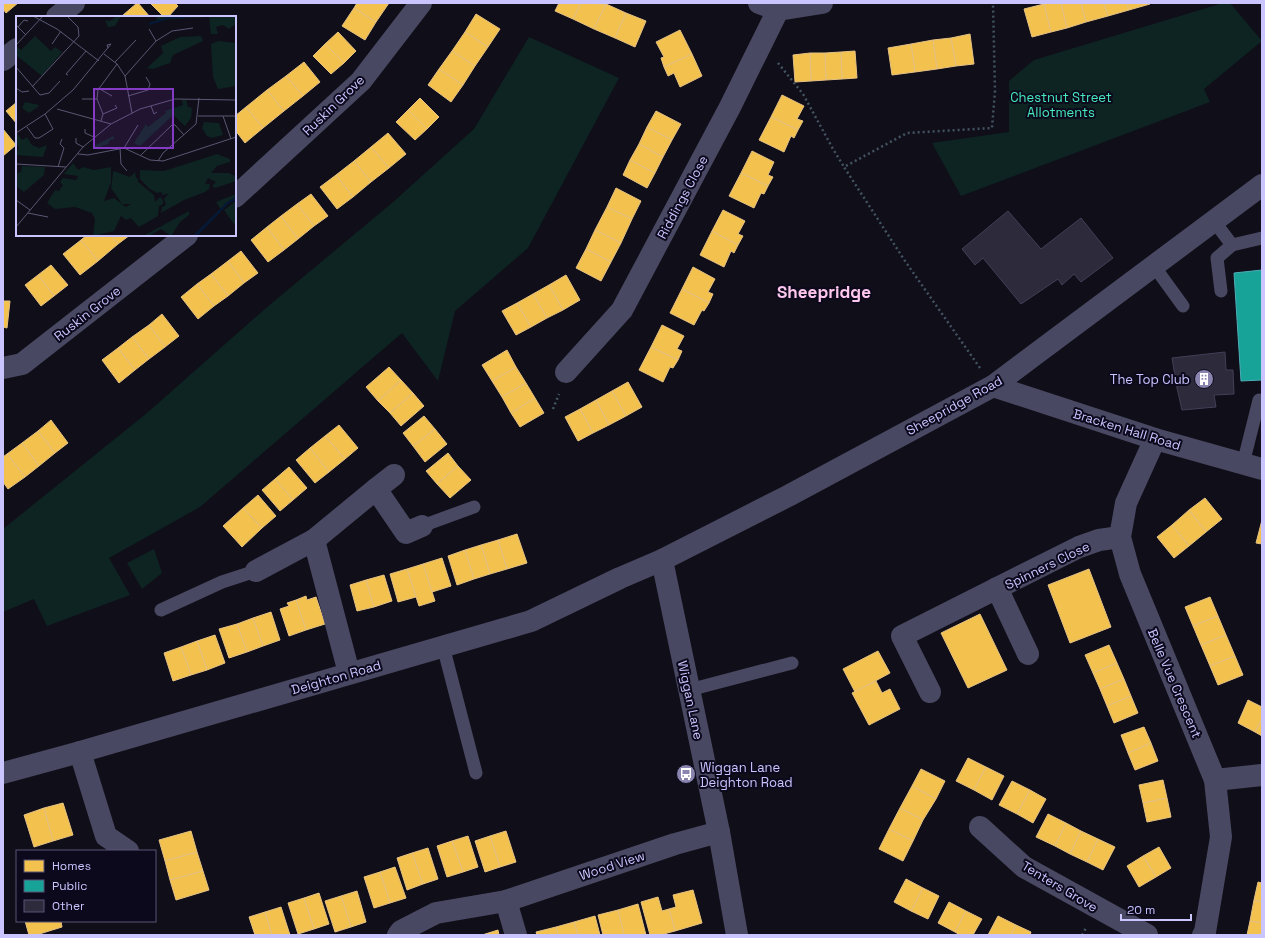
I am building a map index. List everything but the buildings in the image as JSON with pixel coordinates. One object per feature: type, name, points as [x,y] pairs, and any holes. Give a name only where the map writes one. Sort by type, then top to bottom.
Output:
[{"type":"street","points":[[58,16],[74,3]]},
{"type":"street","name":"Ruskin Grove","points":[[236,196],[361,81],[421,3]]},
{"type":"street","points":[[769,6],[822,3]]},
{"type":"street","name":"Riddings Close","points":[[566,372],[622,310],[730,107],[761,42],[769,6]]},
{"type":"street","points":[[3,60],[16,49]]},
{"type":"street","name":"Sheepridge Road","points":[[662,560],[788,496],[993,386],[1262,185]]},
{"type":"street","name":"Ruskin Grove","points":[[3,368],[22,364],[186,236]]},
{"type":"street","name":"Bracken Hall Road","points":[[993,386],[1155,439],[1253,466]]},
{"type":"street","name":"Belle Vue Crescent","points":[[1155,439],[1126,503],[1120,537],[1130,574],[1215,780],[1221,837],[1204,935]]},
{"type":"street","points":[[256,571],[314,540],[394,475]]},
{"type":"street","points":[[376,489],[406,533],[422,526]]},
{"type":"street","name":"Spinners Close","points":[[930,692],[902,636],[1079,548],[1099,540],[1120,537]]},
{"type":"street","points":[[314,540],[349,673]]},
{"type":"street","name":"Deighton Road","points":[[3,773],[531,621],[620,578],[662,560]]},
{"type":"street","name":"Wiggan Lane","points":[[662,560],[719,832],[737,935]]},
{"type":"street","name":"Spinners Close","points":[[997,588],[1028,654]]},
{"type":"street","points":[[80,752],[106,836],[127,850]]},
{"type":"street","points":[[1215,780],[1262,774]]},
{"type":"street","name":"Tenters Grove","points":[[980,827],[1024,867],[1147,935]]},
{"type":"street","name":"Wood View","points":[[398,935],[401,931],[436,912],[506,901],[674,841],[719,832]]},
{"type":"street","points":[[506,901],[516,935]]},
{"type":"lane","points":[[1214,221],[1232,245]]},
{"type":"lane","points":[[1221,291],[1217,258],[1232,245],[1262,238]]},
{"type":"lane","points":[[1154,266],[1183,306]]},
{"type":"lane","points":[[1253,466],[1259,400]]},
{"type":"lane","points":[[422,526],[474,506]]},
{"type":"lane","points":[[161,610],[222,582],[256,571]]},
{"type":"lane","points":[[443,646],[476,773]]},
{"type":"lane","points":[[689,690],[792,662]]},
{"type":"path","points":[[844,167],[907,133],[992,128],[996,91],[994,3]]},
{"type":"path","points":[[761,42],[803,94],[833,149],[905,261],[993,386]]},
{"type":"green space","name":"Chestnut Street Allotments","points":[[1223,3],[1230,3],[1262,41],[1204,89],[1210,102],[961,196],[932,143],[1009,132],[1009,81],[1034,60]]},
{"type":"green space","points":[[529,37],[619,78],[528,248],[455,311],[438,381],[402,333],[200,507],[109,558],[130,595],[47,626],[34,599],[3,612],[3,529],[147,413],[266,308],[392,203],[474,129]]},
{"type":"green space","points":[[154,549],[162,573],[142,589],[127,563]]},
{"type":"place","name":"The Top Club","points":[[1204,379]]},
{"type":"place","name":"Wiggan Lane Deighton Road","points":[[686,774]]},
{"type":"district","name":"Sheepridge","points":[[824,292]]}]
